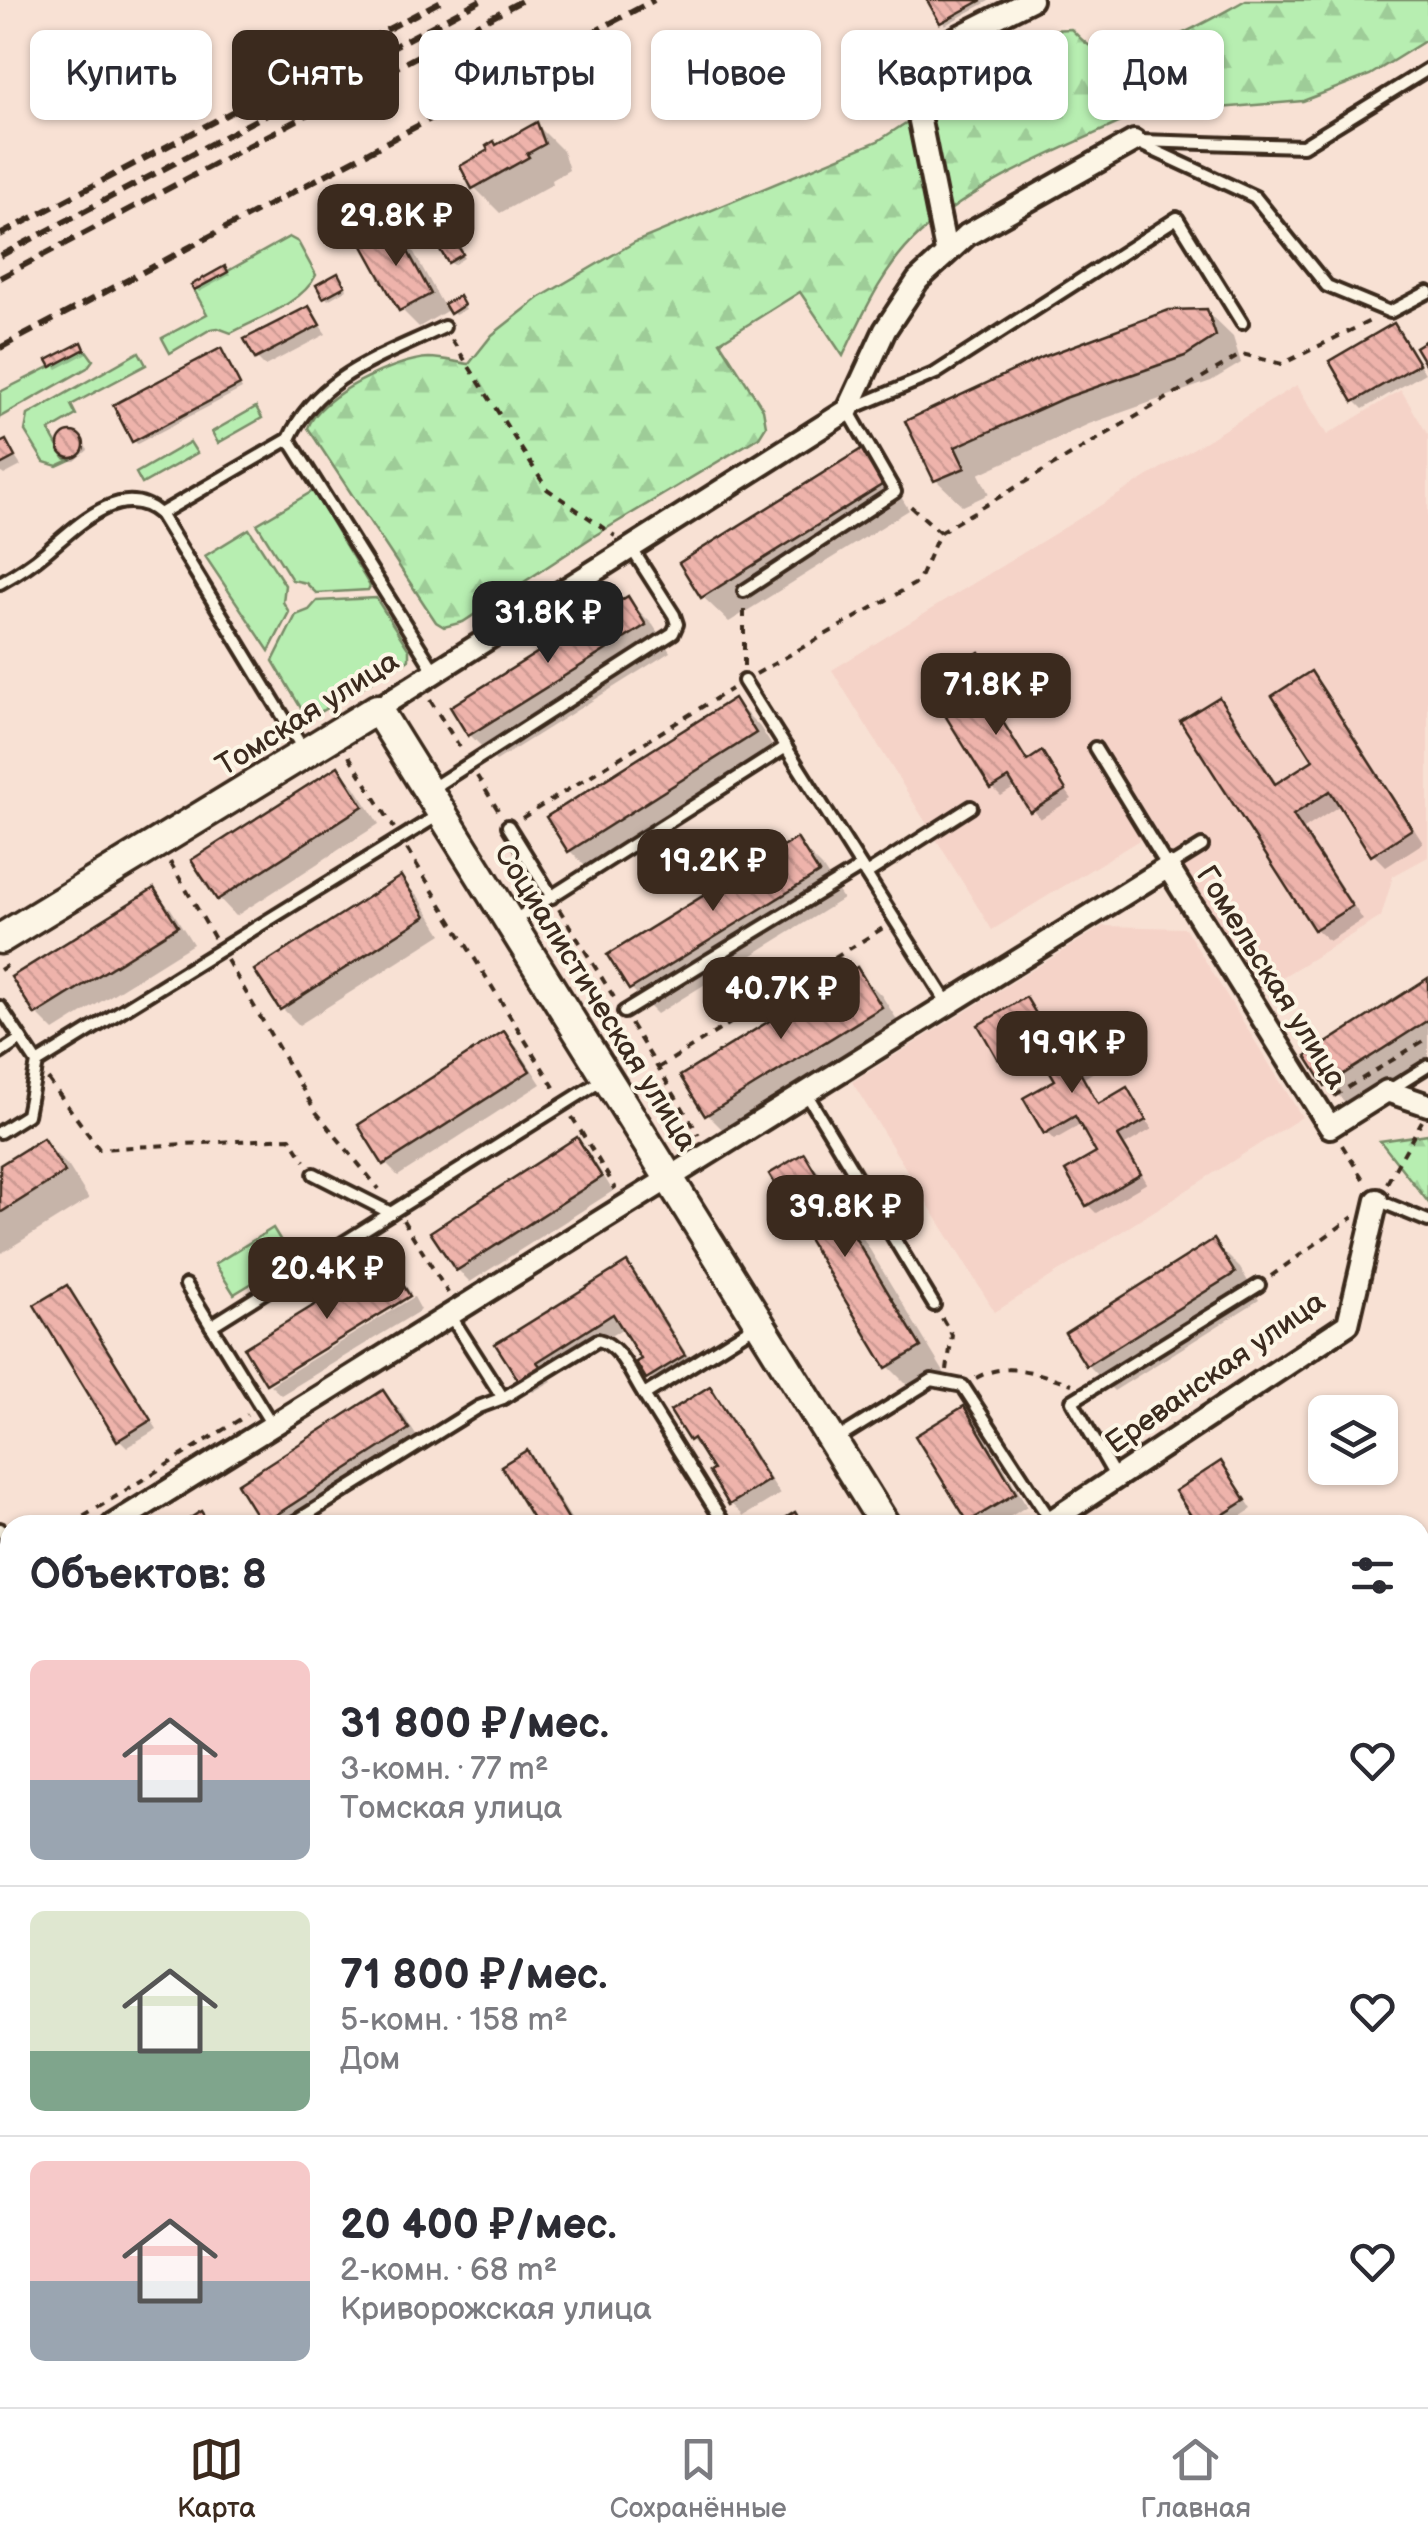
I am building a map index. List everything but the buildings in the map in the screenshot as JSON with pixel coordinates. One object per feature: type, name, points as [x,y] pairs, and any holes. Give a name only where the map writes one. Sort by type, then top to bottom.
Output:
[{"type":"street","points":[[946,252],[916,102],[919,88],[930,77],[948,42],[1031,0]]},
{"type":"street","points":[[848,410],[896,312],[918,280],[946,252],[968,235],[1134,141]]},
{"type":"street","name":"Томская улица","points":[[0,939],[377,709],[848,410]]},
{"type":"street","name":"Социалистическая улица","points":[[377,709],[879,1515]]},
{"type":"street","points":[[130,1515],[1168,867]]},
{"type":"street","name":"Гомельская улица","points":[[1168,867],[1330,1127],[1387,1091],[1428,1108]]},
{"type":"street","name":"Ереванская улица","points":[[1060,1515],[1348,1324],[1377,1200]]},
{"type":"lane","points":[[1134,141],[1304,146],[1428,69]]},
{"type":"lane","points":[[1134,141],[1255,198],[1326,286],[1390,312],[1428,292]]},
{"type":"lane","points":[[744,591],[895,492],[848,410],[936,374],[1177,218],[1242,323]]},
{"type":"lane","points":[[160,514],[289,439],[305,410],[331,384],[444,327]]},
{"type":"lane","points":[[289,439],[435,672]]},
{"type":"lane","points":[[0,583],[42,556],[96,512],[114,503],[144,504],[160,514],[305,752]]},
{"type":"lane","points":[[37,1063],[400,838],[470,764],[673,633],[678,624],[674,616],[629,547]]},
{"type":"lane","points":[[744,681],[948,1004]]},
{"type":"lane","points":[[511,922],[786,747]]},
{"type":"lane","points":[[1094,748],[1168,867],[1202,846]]},
{"type":"lane","points":[[624,1012],[971,806]]},
{"type":"lane","points":[[508,826],[552,896]]},
{"type":"lane","points":[[0,1006],[37,1063],[27,1115],[0,1132]]},
{"type":"lane","points":[[0,1052],[22,1039]]},
{"type":"lane","points":[[1387,1091],[1428,1066]]},
{"type":"lane","points":[[211,1326],[608,1077]]},
{"type":"lane","points":[[806,1093],[934,1305]]},
{"type":"lane","points":[[314,1174],[393,1211]]},
{"type":"lane","points":[[1377,1200],[1428,1222]]},
{"type":"lane","points":[[186,1284],[272,1426]]},
{"type":"lane","points":[[1116,1478],[1072,1401],[1260,1285]]},
{"type":"lane","points":[[454,1312],[502,1398]]},
{"type":"lane","points":[[644,1395],[760,1322]]},
{"type":"lane","points":[[306,1515],[478,1407],[502,1398],[598,1340],[615,1350],[719,1515]]},
{"type":"lane","points":[[834,1441],[932,1380],[963,1386],[1043,1515]]},
{"type":"path","points":[[420,706],[430,700],[508,826],[744,681],[918,582],[940,532],[1242,354],[1282,364],[1390,312]]},
{"type":"path","points":[[444,327],[532,470],[548,489],[629,547]]},
{"type":"path","points":[[895,492],[940,532]]},
{"type":"path","points":[[744,591],[744,681]]},
{"type":"path","points":[[336,734],[615,1187],[598,1198]]},
{"type":"path","points":[[170,862],[316,1112],[393,1211],[454,1312]]},
{"type":"path","points":[[658,1068],[895,920]]},
{"type":"path","points":[[1317,1107],[1428,1038]]},
{"type":"path","points":[[37,1063],[98,1149],[290,1138],[314,1174]]},
{"type":"path","points":[[1260,1285],[1377,1200],[1428,1108]]},
{"type":"path","points":[[1330,1127],[1377,1200]]},
{"type":"path","points":[[934,1305],[952,1336],[945,1383]]},
{"type":"path","points":[[963,1386],[990,1370],[1020,1368],[1090,1390]]},
{"type":"path","points":[[86,1515],[261,1406]]},
{"type":"shaded area","points":[[1297,385],[1327,435],[1401,390],[1428,435],[1428,857],[1393,876],[1381,917],[1254,994],[1154,831],[992,930],[832,670]]},
{"type":"shaded area","points":[[1103,926],[1185,928],[1302,1117],[995,1312],[852,1082]]},
{"type":"green space","points":[[1246,0],[1428,0],[1428,39],[1370,75],[1303,101],[1224,108],[1224,30],[1188,30]]},
{"type":"green space","points":[[1071,29],[1086,43],[1088,120],[1125,120],[997,181],[921,233],[896,259],[876,290],[843,356],[800,292],[720,342],[763,409],[766,426],[759,437],[594,536],[463,622],[444,627],[436,622],[308,428],[326,404],[360,381],[415,360],[444,359],[469,364],[492,335],[539,298],[635,242],[878,141],[911,120],[1068,120],[1068,30],[1050,30]]},
{"type":"green space","points":[[289,237],[298,242],[316,275],[301,294],[231,333],[211,329],[170,353],[162,338],[207,314],[194,290]]},
{"type":"green space","points":[[85,349],[93,360],[87,368],[0,417],[0,392]]},
{"type":"green space","points":[[139,352],[146,365],[71,405],[76,415],[49,431],[64,458],[70,460],[57,466],[44,462],[25,431],[28,415]]},
{"type":"green space","points":[[256,407],[262,418],[218,443],[212,432]]},
{"type":"green space","points":[[190,442],[197,453],[142,484],[136,473]]},
{"type":"green space","points":[[313,491],[370,586],[368,590],[316,593],[306,583],[292,580],[257,524]]},
{"type":"green space","points":[[249,529],[285,585],[283,602],[289,612],[269,651],[205,556]]},
{"type":"green space","points":[[376,598],[409,650],[409,659],[315,715],[305,715],[273,661],[296,615],[309,610],[317,601]]},
{"type":"green space","points":[[1428,1134],[1428,1202],[1380,1141]]},
{"type":"green space","points":[[273,1228],[292,1259],[234,1294],[215,1264]]},
{"type":"railway","points":[[0,235],[443,0]]},
{"type":"railway","points":[[0,256],[481,0]]},
{"type":"railway","points":[[0,278],[523,0]]},
{"type":"railway","points":[[0,348],[654,0]]}]
